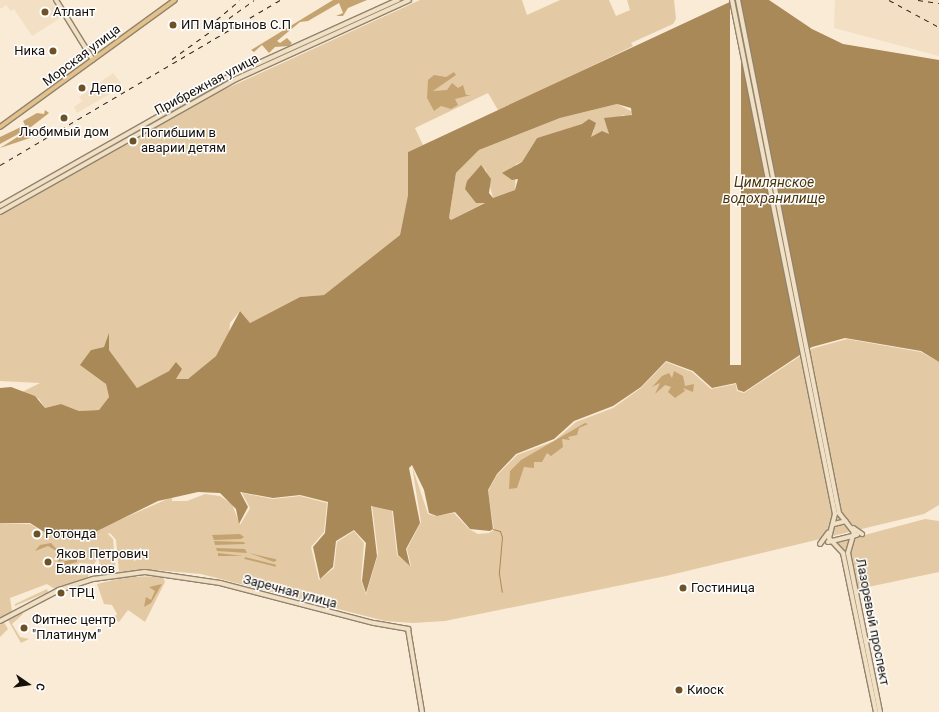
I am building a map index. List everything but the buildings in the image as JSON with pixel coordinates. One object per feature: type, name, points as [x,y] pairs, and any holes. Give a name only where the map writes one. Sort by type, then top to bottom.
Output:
[{"type":"main road","name":"Морская улица","points":[[0,127],[175,0]]},
{"type":"street","points":[[56,0],[93,60]]},
{"type":"street","name":"Прибрежная улица","points":[[0,206],[228,77],[398,0]]},
{"type":"street","name":"Прибрежная улица","points":[[0,212],[236,79],[409,0]]},
{"type":"street","points":[[732,0],[815,416],[834,524],[820,544]]},
{"type":"street","points":[[738,0],[839,513],[859,534],[830,542]]},
{"type":"street","points":[[834,524],[846,521]]},
{"type":"street","name":"Лазоревый проспект","points":[[853,528],[848,553],[880,712]]},
{"type":"street","name":"Лазоревый проспект","points":[[829,532],[830,542],[843,553],[848,570],[876,712]]},
{"type":"street","name":"Заречная улица","points":[[0,621],[59,590],[93,579],[133,573],[167,574],[408,629],[422,712]]},
{"type":"shaded area","points":[[0,0],[51,0],[62,17],[32,36],[14,9],[11,11],[6,5],[0,9]]},
{"type":"shaded area","points":[[333,0],[367,0],[348,8],[343,16],[336,16],[343,13],[339,3],[308,21],[300,22],[277,41],[280,43],[287,38],[292,43],[289,46],[275,47],[269,53],[262,45],[254,52],[251,50]]},
{"type":"shaded area","points":[[420,0],[522,0],[527,15],[560,0],[609,0],[616,16],[630,10],[627,0],[674,0],[676,19],[673,24],[631,43],[633,46],[507,107],[498,110],[488,93],[415,128],[423,145],[408,152],[408,195],[400,235],[324,295],[300,297],[250,323],[240,311],[230,323],[229,336],[216,356],[188,379],[176,380],[177,375],[169,371],[137,388],[109,350],[109,336],[104,347],[91,350],[86,359],[106,384],[109,397],[99,410],[79,411],[61,404],[45,408],[39,399],[22,392],[40,383],[0,381],[0,214],[210,96]]},
{"type":"shaded area","points":[[835,0],[939,0],[939,56],[834,28]]},
{"type":"shaded area","points":[[454,72],[456,75],[433,91],[447,90],[452,83],[458,88],[463,85],[466,95],[471,95],[455,99],[458,105],[451,109],[441,106],[434,111],[427,98],[428,80],[434,75],[446,77]]},
{"type":"shaded area","points":[[113,73],[121,83],[110,94],[77,113],[74,107],[82,101],[79,97]]},
{"type":"shaded area","points":[[617,104],[633,112],[630,117],[623,115],[607,124],[609,134],[591,137],[594,130],[583,124],[537,138],[522,162],[516,164],[515,190],[493,198],[485,167],[486,202],[451,220],[449,218],[456,173],[479,150],[560,118]]},
{"type":"shaded area","points":[[45,110],[49,113],[31,127],[0,144],[0,137],[25,125],[23,121],[37,113],[44,114]]},
{"type":"shaded area","points":[[30,129],[33,134],[30,138],[0,148]]},
{"type":"shaded area","points":[[847,339],[921,352],[939,362],[939,505],[924,514],[666,576],[445,621],[413,623],[385,621],[201,574],[155,570],[119,572],[116,540],[111,534],[107,533],[113,539],[116,573],[94,573],[93,567],[100,565],[98,558],[94,564],[79,563],[80,569],[89,568],[88,578],[55,589],[47,584],[10,598],[12,611],[0,618],[0,523],[30,524],[49,535],[80,540],[104,534],[76,539],[172,497],[172,501],[187,501],[205,494],[220,496],[232,504],[240,525],[250,508],[242,493],[273,499],[300,496],[327,503],[324,532],[311,547],[319,580],[334,568],[337,542],[354,531],[364,543],[361,580],[366,595],[378,554],[372,506],[392,511],[397,555],[411,566],[407,549],[421,522],[412,466],[428,514],[436,516],[454,513],[469,529],[478,534],[489,533],[494,530],[488,491],[497,475],[517,455],[554,441],[576,422],[613,408],[641,388],[666,362],[692,372],[711,389],[736,384],[737,391],[744,393],[811,349]]},
{"type":"shaded area","points":[[674,371],[683,376],[685,386],[694,384],[693,392],[683,388],[685,391],[675,398],[668,392],[671,387],[665,385],[655,394],[660,383],[652,387],[662,376],[669,373],[672,378]]},
{"type":"shaded area","points":[[585,423],[588,424],[579,428],[577,435],[568,437],[570,440],[562,439],[563,447],[551,456],[547,453],[542,462],[534,462],[534,468],[524,467],[517,488],[509,489],[510,471],[521,460]]},
{"type":"shaded area","points":[[925,519],[939,521],[939,572],[849,591],[838,542]]},
{"type":"shaded area","points":[[240,534],[244,537],[241,539],[214,540],[212,535]]},
{"type":"shaded area","points":[[214,541],[244,542],[245,544],[215,545]]},
{"type":"shaded area","points":[[51,543],[60,553],[48,546],[35,551],[40,545]]},
{"type":"shaded area","points":[[216,548],[245,549],[247,553],[217,551]]},
{"type":"shaded area","points":[[218,553],[243,556],[218,556]]},
{"type":"shaded area","points":[[249,553],[275,559],[277,560],[274,562]]},
{"type":"shaded area","points":[[77,554],[77,556],[58,562],[59,555]]},
{"type":"shaded area","points":[[245,557],[276,565],[276,567],[245,559]]},
{"type":"shaded area","points":[[77,558],[77,562],[55,568],[58,563]]},
{"type":"shaded area","points":[[163,576],[165,582],[145,622],[128,610],[119,622],[113,619],[117,614],[112,605],[104,604],[97,584],[126,577]]},
{"type":"shaded area","points":[[162,584],[151,603],[144,607],[146,597],[151,600],[155,591],[149,587]]},
{"type":"shaded area","points":[[47,589],[48,592],[15,606],[15,604]]},
{"type":"shaded area","points":[[21,612],[23,614],[12,624],[20,637],[29,639],[21,643],[8,620]]},
{"type":"shaded area","points":[[4,622],[8,629],[0,637],[0,624]]},
{"type":"water","name":"Цимлянское водохранилище","points":[[734,0],[769,0],[812,29],[843,44],[939,60],[939,362],[921,351],[845,338],[812,347],[744,392],[738,390],[736,383],[712,388],[693,371],[666,361],[641,387],[613,406],[574,421],[554,439],[516,454],[497,474],[488,490],[493,529],[490,531],[470,529],[455,512],[437,516],[429,513],[424,490],[412,465],[409,468],[420,523],[406,549],[410,566],[398,555],[393,511],[371,506],[377,556],[366,593],[362,581],[366,543],[354,530],[336,541],[333,567],[320,579],[313,547],[325,533],[328,502],[300,495],[273,498],[240,492],[248,507],[239,524],[236,509],[220,493],[198,492],[158,501],[91,534],[74,538],[49,535],[30,523],[0,523],[0,388],[11,387],[35,396],[45,408],[61,404],[79,411],[99,410],[109,397],[106,384],[80,365],[91,350],[104,347],[109,333],[109,350],[137,388],[169,371],[176,362],[182,369],[176,379],[188,379],[216,356],[240,311],[250,323],[300,297],[324,295],[400,235],[408,195],[408,152]],"holes":[[[617,104],[631,108],[632,115],[604,118],[609,134],[602,131],[591,137],[596,123],[589,119],[582,124],[537,138],[522,162],[502,173],[512,180],[518,179],[515,190],[493,198],[489,193],[491,179],[481,165],[467,181],[465,189],[476,203],[485,203],[451,220],[449,218],[456,173],[479,150],[560,118]]]},
{"type":"pier","points":[[730,0],[741,0],[741,365],[730,365]]},
{"type":"waterway","points":[[493,529],[500,531],[502,537],[499,574],[502,592]]},
{"type":"railway","points":[[209,26],[240,0]]},
{"type":"railway","points":[[172,59],[254,0]]},
{"type":"railway","points":[[0,165],[280,0]]},
{"type":"railway","points":[[889,0],[939,27]]},
{"type":"railway","points":[[918,0],[939,3]]},
{"type":"place","name":"Атлант","points":[[45,12]]},
{"type":"place","name":"ИП Мартынов С.П","points":[[173,25]]},
{"type":"place","name":"Ника","points":[[53,51]]},
{"type":"place","name":"Депо","points":[[82,88]]},
{"type":"place","name":"Любимый дом","points":[[64,118]]},
{"type":"place","name":"Погибшим в аварии детям","points":[[133,141]]},
{"type":"place","name":"Ротонда","points":[[37,534]]},
{"type":"place","name":"Яков Петрович Бакланов","points":[[48,562]]},
{"type":"place","name":"Гостиница","points":[[683,588]]},
{"type":"place","name":"ТРЦ","points":[[61,593]]},
{"type":"place","name":"Фитнес центр \"Платинум\"","points":[[24,628]]},
{"type":"place","name":"Киоск","points":[[679,690]]}]
